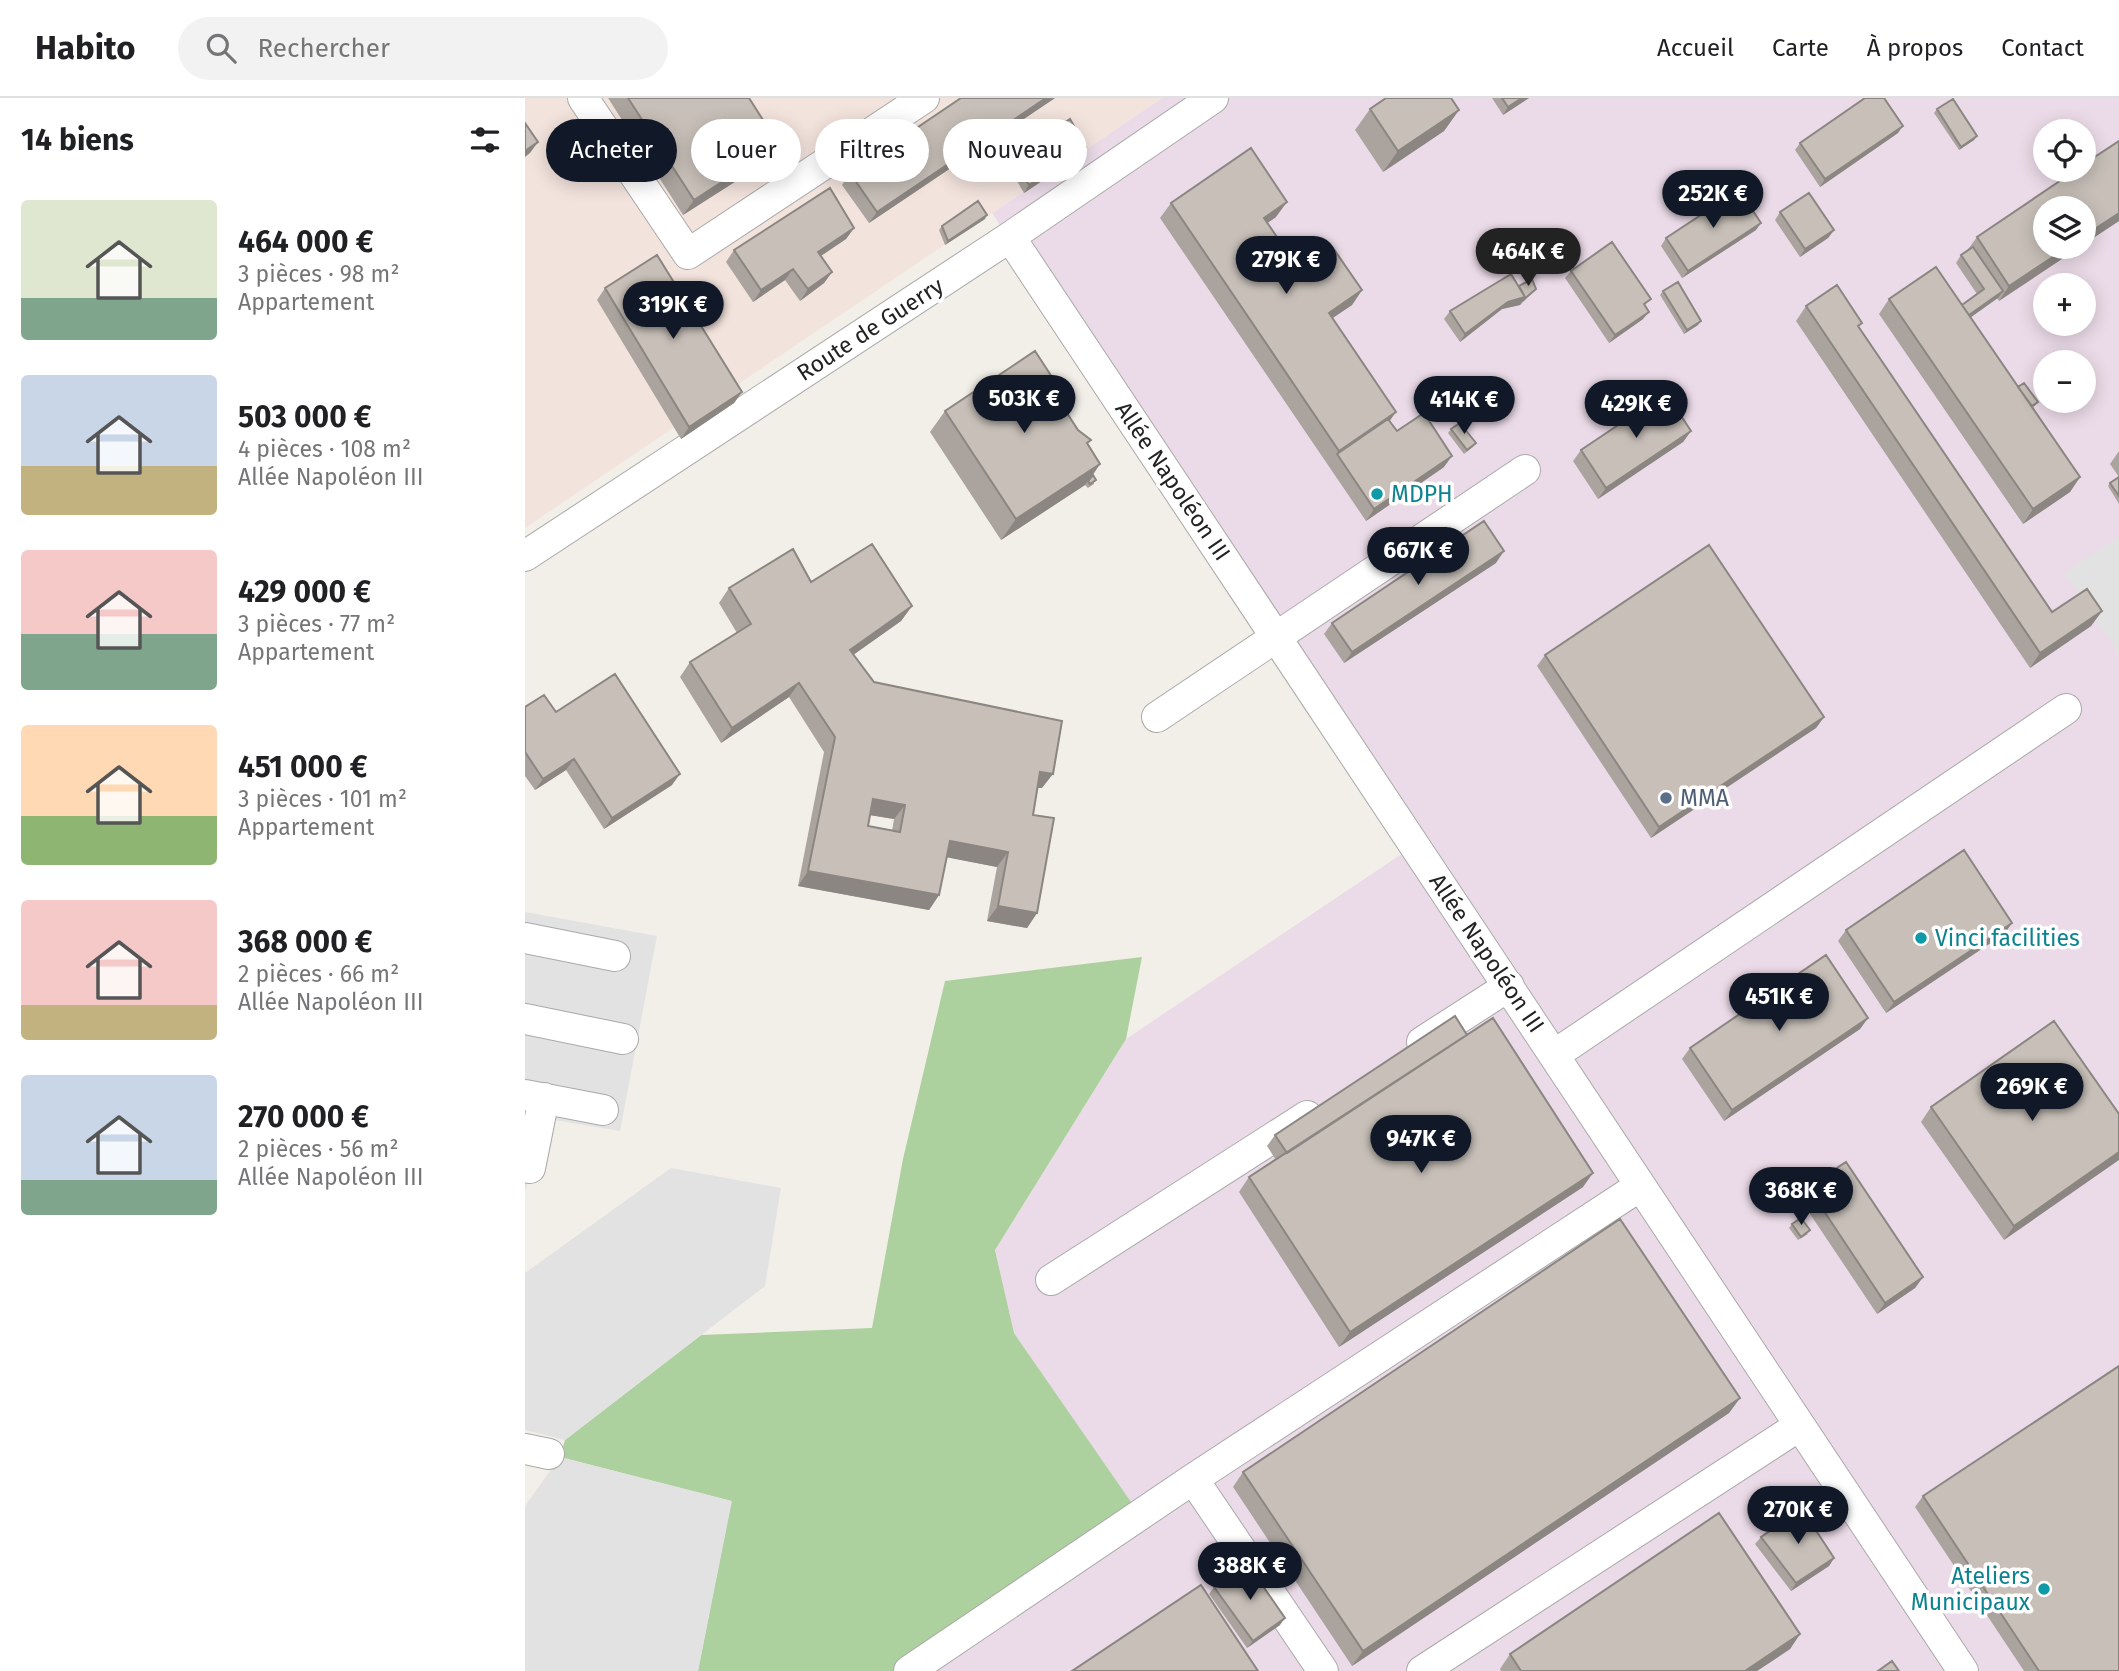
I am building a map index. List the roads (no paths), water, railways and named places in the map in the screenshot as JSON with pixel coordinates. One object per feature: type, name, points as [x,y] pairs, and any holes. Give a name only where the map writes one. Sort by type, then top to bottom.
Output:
[{"type":"street","points":[[583,98],[688,254],[924,98]]},
{"type":"street","name":"Route de Guerry","points":[[525,556],[1010,237],[1213,98]]},
{"type":"street","name":"Allée Napoléon III","points":[[1010,237],[1963,1671]]},
{"type":"street","points":[[1157,717],[1525,470]]},
{"type":"street","points":[[1554,1055],[2066,709]]},
{"type":"street","points":[[525,938],[615,956]]},
{"type":"street","points":[[1404,1054],[1509,986]]},
{"type":"street","points":[[525,1019],[623,1039]]},
{"type":"street","points":[[525,1167],[530,1168],[535,1096],[603,1110]]},
{"type":"street","points":[[1051,1280],[1333,1099]]},
{"type":"street","points":[[909,1671],[1193,1479],[1640,1186]]},
{"type":"street","points":[[1422,1671],[1799,1426]]},
{"type":"street","points":[[1193,1479],[1323,1671]]},
{"type":"place","name":"MDPH","points":[[1377,494]]},
{"type":"place","name":"MMA","points":[[1666,798]]},
{"type":"place","name":"Vinci facilities","points":[[1921,938]]},
{"type":"place","name":"Ateliers Municipaux","points":[[2044,1589]]}]
